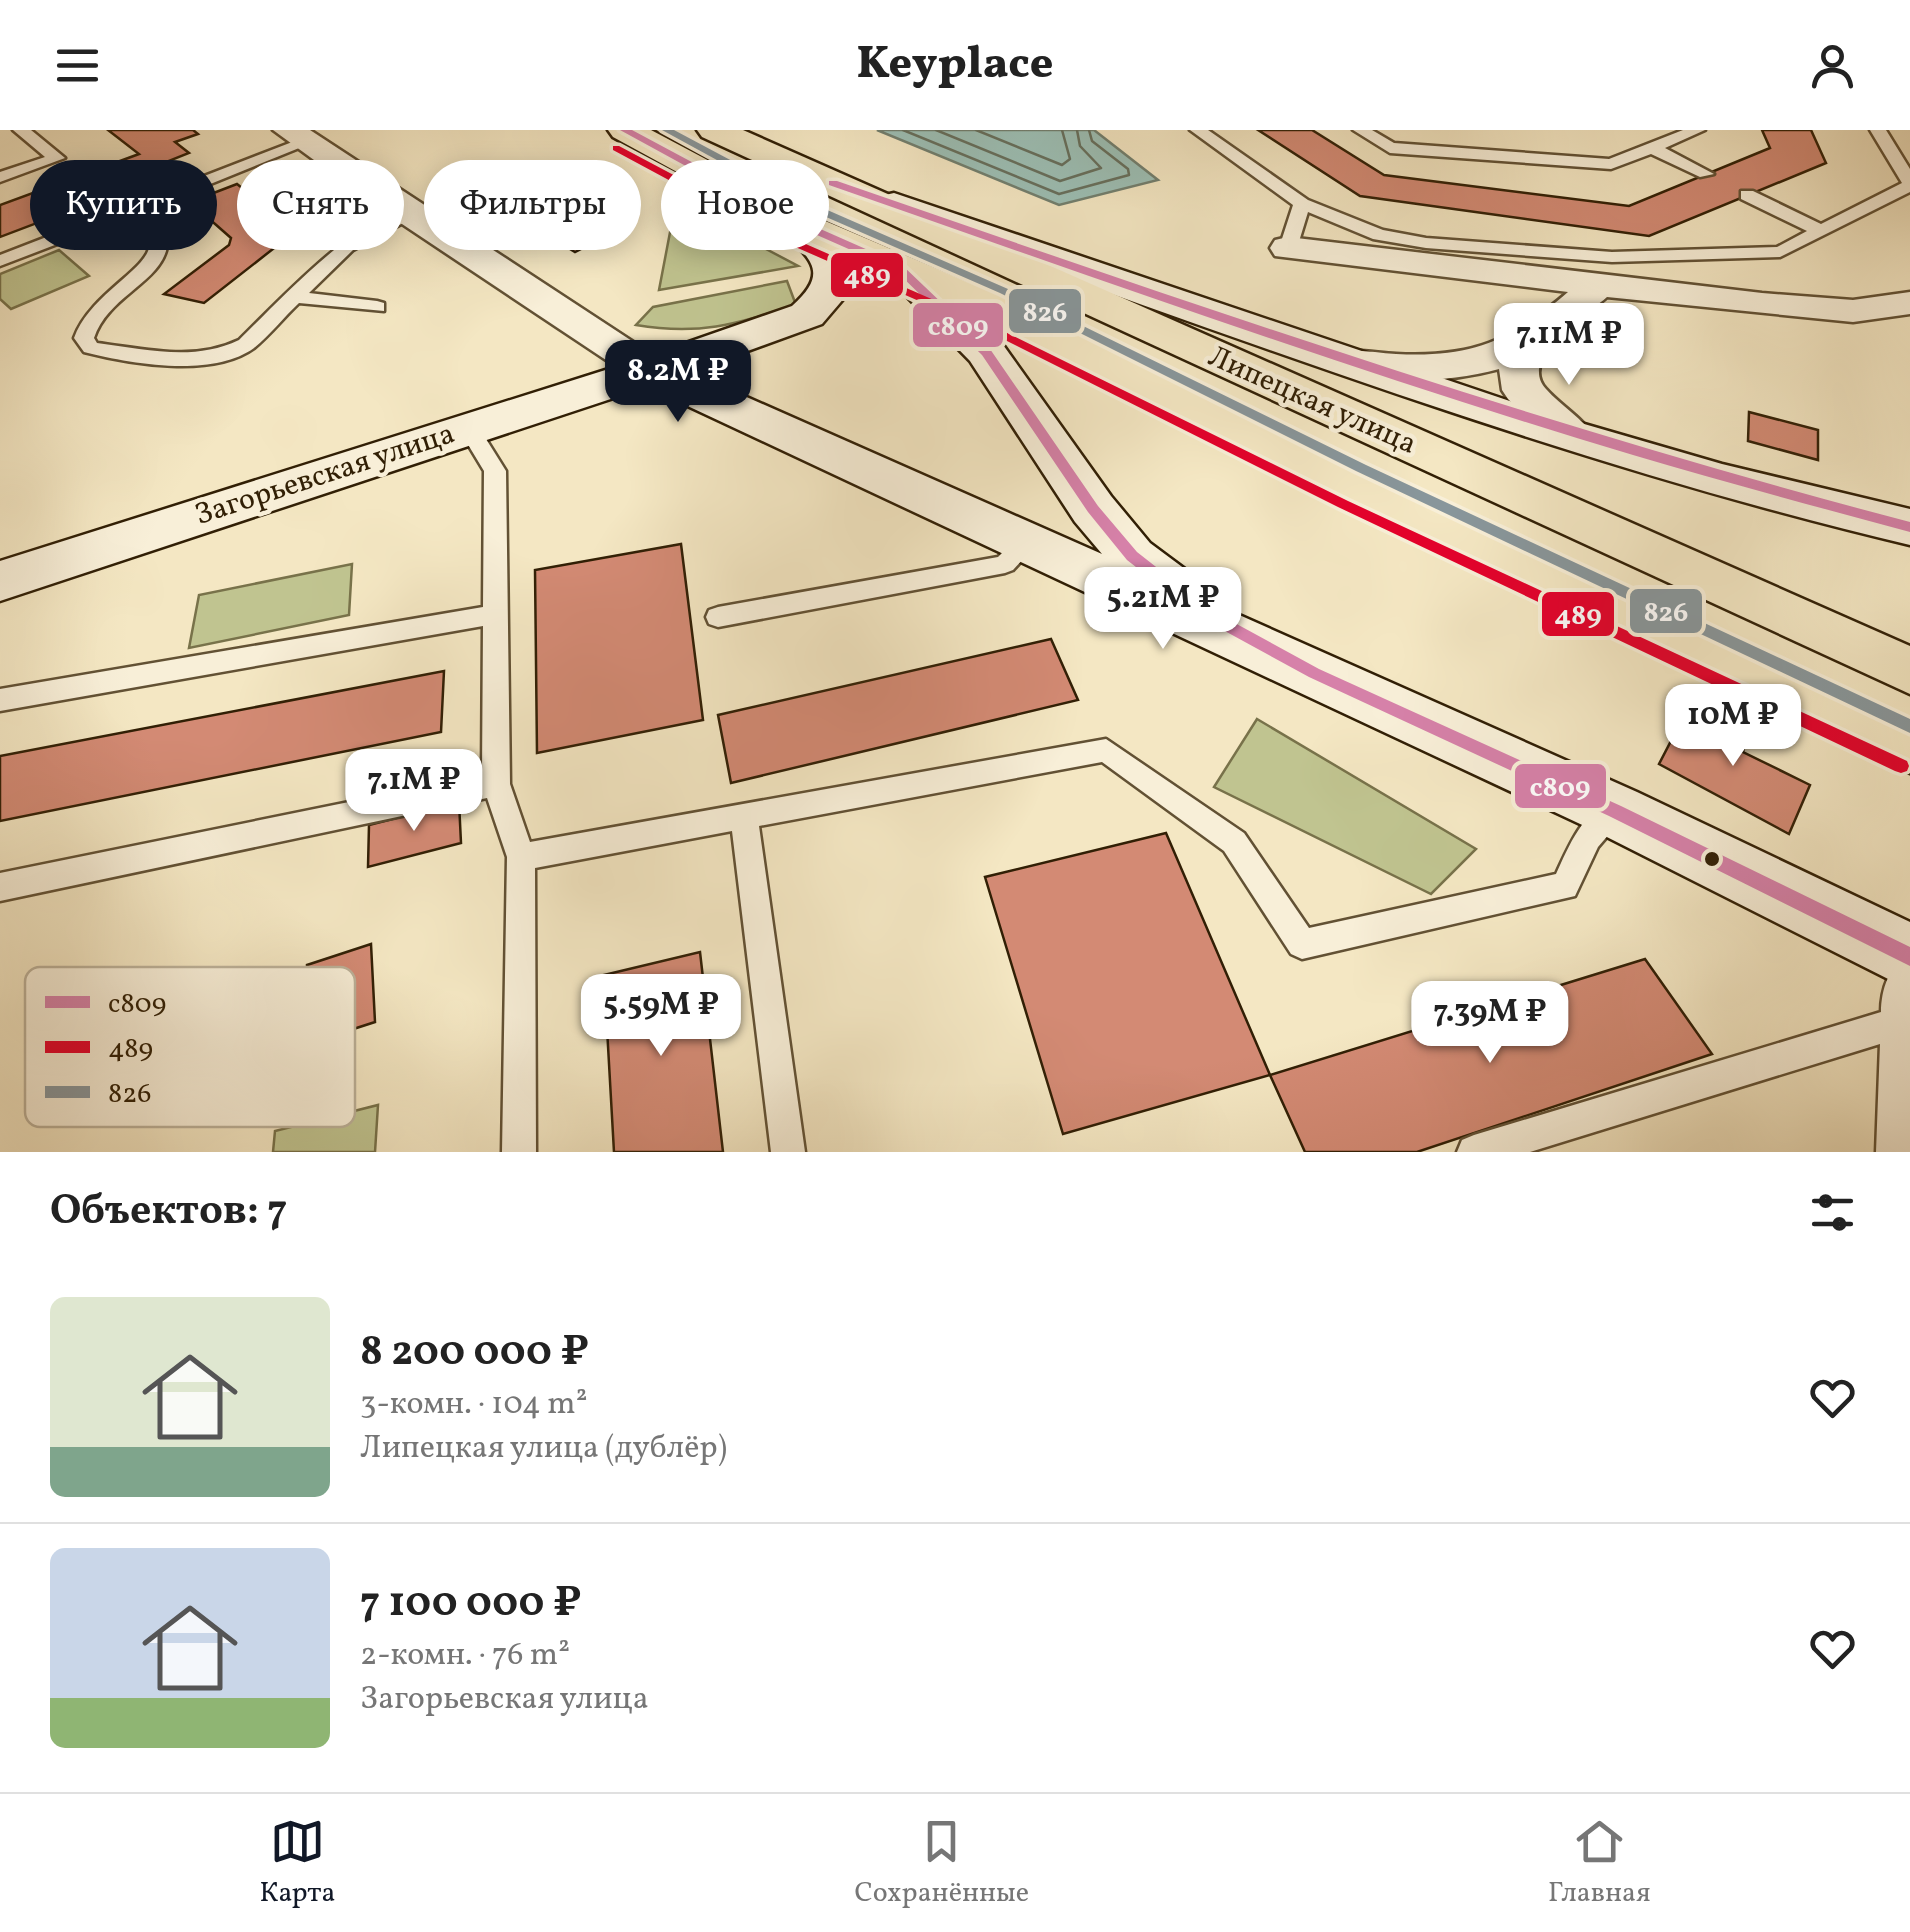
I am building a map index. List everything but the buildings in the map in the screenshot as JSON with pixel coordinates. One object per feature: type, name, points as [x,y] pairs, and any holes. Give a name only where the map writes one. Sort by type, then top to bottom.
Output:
[{"type":"main road","name":"Липецкая улица","points":[[625,130],[681,160]]},
{"type":"main road","name":"Липецкая улица","points":[[714,130],[780,160]]},
{"type":"main road","name":"Липецкая улица","points":[[829,182],[1910,671]]},
{"type":"main road","name":"Липецкая улица","points":[[829,237],[1910,748]]},
{"type":"street","points":[[297,136],[650,370],[1615,812],[1910,956]]},
{"type":"street","points":[[829,182],[1574,438],[1776,496],[1910,527]]},
{"type":"street","points":[[1288,248],[1854,312],[1910,302]]},
{"type":"street","name":"Загорьевская улица","points":[[0,581],[807,316],[822,304],[836,282],[834,264],[825,250]]},
{"type":"street","points":[[898,267],[986,352],[1092,509],[1132,556],[1206,614],[1314,673]]},
{"type":"street","points":[[1574,438],[1522,390],[1518,363],[1530,342],[1599,284]]},
{"type":"street","points":[[1343,361],[1401,369],[1446,368],[1530,342]]},
{"type":"lane","points":[[0,177],[57,158],[22,130]]},
{"type":"lane","points":[[1198,130],[1302,204],[1379,234],[1612,257],[1780,252],[1910,184],[1878,130]]},
{"type":"lane","points":[[1361,130],[1390,148],[1611,164],[1697,130]]},
{"type":"lane","points":[[217,172],[297,136]]},
{"type":"lane","points":[[1652,148],[1706,174]]},
{"type":"lane","points":[[1747,196],[1821,231]]},
{"type":"lane","points":[[1288,248],[1302,204]]},
{"type":"lane","points":[[157,250],[155,262],[118,290],[88,323],[84,338],[91,348],[188,361],[224,355],[246,344],[346,246],[408,213]]},
{"type":"lane","points":[[0,261],[30,250]]},
{"type":"lane","points":[[294,297],[377,307]]},
{"type":"lane","points":[[469,428],[496,471],[496,784],[521,857],[520,1152]]},
{"type":"lane","points":[[718,617],[1005,564],[1025,544]]},
{"type":"lane","points":[[0,700],[495,614]]},
{"type":"lane","points":[[521,857],[1106,750],[1234,842],[1302,944],[1564,886],[1588,838],[1615,812]]},
{"type":"lane","points":[[0,888],[496,784]]},
{"type":"lane","points":[[744,816],[788,1152]]},
{"type":"lane","points":[[1893,1152],[1897,995],[1910,970]]},
{"type":"lane","points":[[1474,1152],[1896,1023]]},
{"type":"green space","points":[[59,250],[89,276],[11,309],[0,299],[0,274]]},
{"type":"green space","points":[[667,250],[768,250],[798,266],[659,290]]},
{"type":"green space","points":[[787,281],[796,305],[755,318],[699,329],[636,325],[653,307]]},
{"type":"green space","points":[[352,564],[349,615],[189,648],[199,595]]},
{"type":"green space","points":[[1257,719],[1476,849],[1431,894],[1214,787]]},
{"type":"green space","points":[[378,1105],[375,1152],[273,1152],[275,1131],[291,1127],[355,1127],[355,1111]]},
{"type":"water","points":[[877,130],[1094,130],[1158,180],[1059,205]]},
{"type":"transit line","name":"с809","points":[[625,130],[796,222],[898,267],[986,352],[1093,509],[1132,556],[1206,614],[1314,673],[1615,811],[1910,957]]},
{"type":"transit line","name":"826","points":[[667,130],[805,204],[1004,291],[1361,468],[1910,726]]},
{"type":"transit line","name":"489","points":[[616,148],[788,240],[987,327],[1343,504],[1901,766]]},
{"type":"transit line","name":"с809","points":[[833,183],[1502,410],[1637,452],[1910,527]]}]
